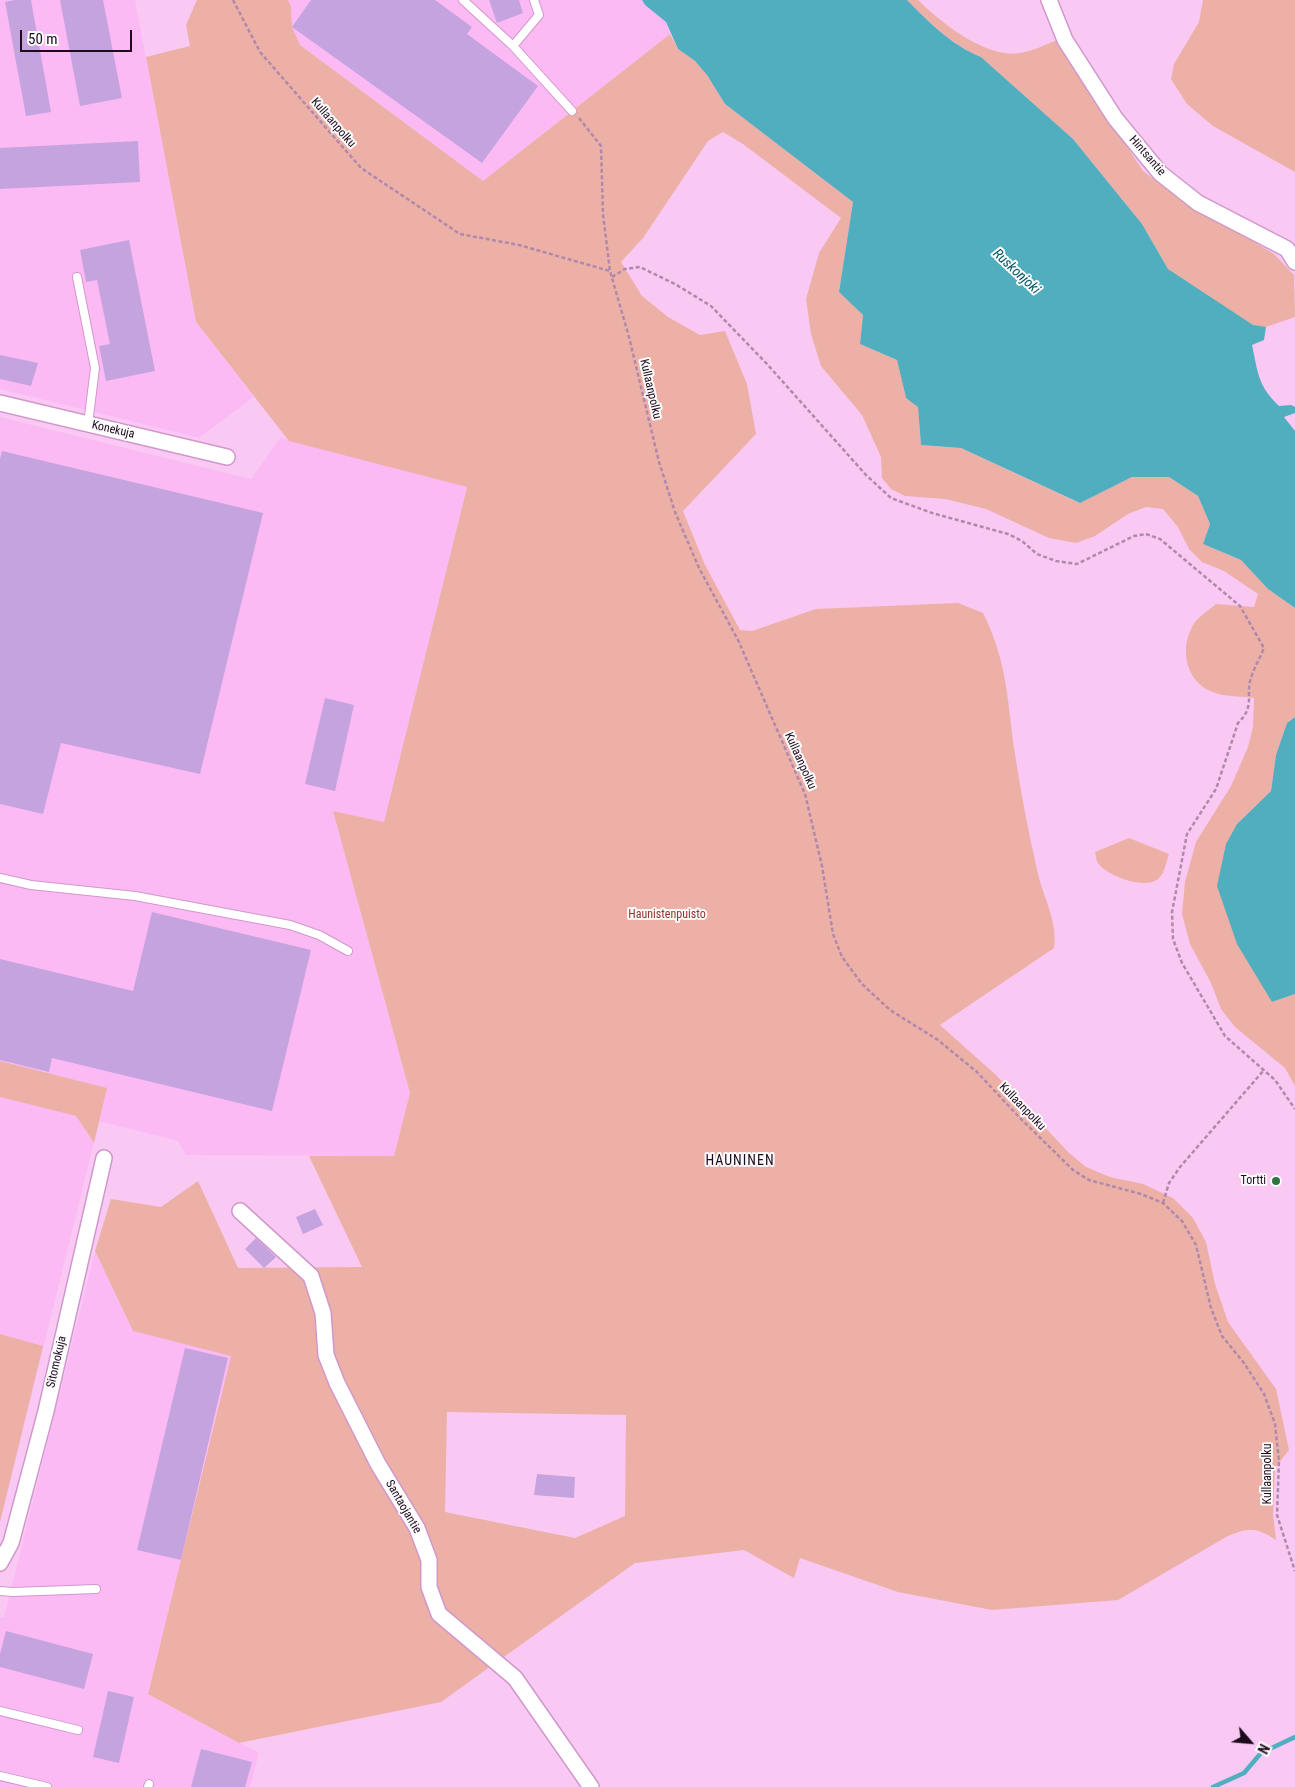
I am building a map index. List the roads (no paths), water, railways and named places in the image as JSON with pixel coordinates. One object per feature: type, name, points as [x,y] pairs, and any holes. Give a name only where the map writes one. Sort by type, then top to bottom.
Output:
[{"type":"street","name":"Hintsantie","points":[[1049,0],[1070,48],[1116,118],[1160,173],[1198,203],[1291,247],[1295,262]]},
{"type":"street","name":"Konekuja","points":[[0,403],[227,456]]},
{"type":"street","name":"Sitomokuja","points":[[0,1563],[11,1543],[46,1411],[104,1158]]},
{"type":"street","name":"Santaojantie","points":[[240,1211],[311,1276],[323,1313],[326,1355],[337,1383],[378,1464],[417,1528],[429,1560],[429,1587],[439,1614],[514,1678],[592,1787]]},
{"type":"lane","points":[[463,0],[513,46],[572,111]]},
{"type":"lane","points":[[513,46],[539,15],[534,0]]},
{"type":"lane","points":[[77,277],[95,368],[88,424]]},
{"type":"lane","points":[[0,878],[31,885],[135,896],[290,926],[319,935],[348,950]]},
{"type":"lane","points":[[0,1591],[96,1589]]},
{"type":"lane","points":[[0,1711],[78,1730]]},
{"type":"lane","points":[[0,1776],[47,1787]]},
{"type":"water","name":"Ruskonjoki","points":[[642,0],[907,0],[932,25],[950,39],[981,57],[1073,139],[1142,224],[1168,269],[1253,325],[1266,327],[1264,340],[1252,345],[1260,378],[1267,392],[1279,406],[1291,405],[1295,407],[1295,413],[1284,417],[1295,431],[1295,608],[1268,589],[1241,560],[1203,544],[1210,524],[1198,496],[1169,477],[1132,477],[1080,503],[961,448],[921,445],[918,407],[906,398],[897,360],[860,344],[863,315],[839,292],[853,202],[725,104],[707,75],[695,61],[678,49],[666,22],[645,5]]},
{"type":"water","points":[[1295,717],[1295,994],[1272,1002],[1237,944],[1217,886],[1226,844],[1237,824],[1271,791],[1276,755],[1287,723]]},
{"type":"waterway","points":[[1213,1787],[1244,1773],[1261,1753],[1295,1737]]},
{"type":"place","name":"Tortti","points":[[1276,1181]]},
{"type":"district","name":"HAUNINEN","points":[[740,1161]]},
{"type":"park label","name":"Haunistenpuisto","points":[[667,915]]}]
